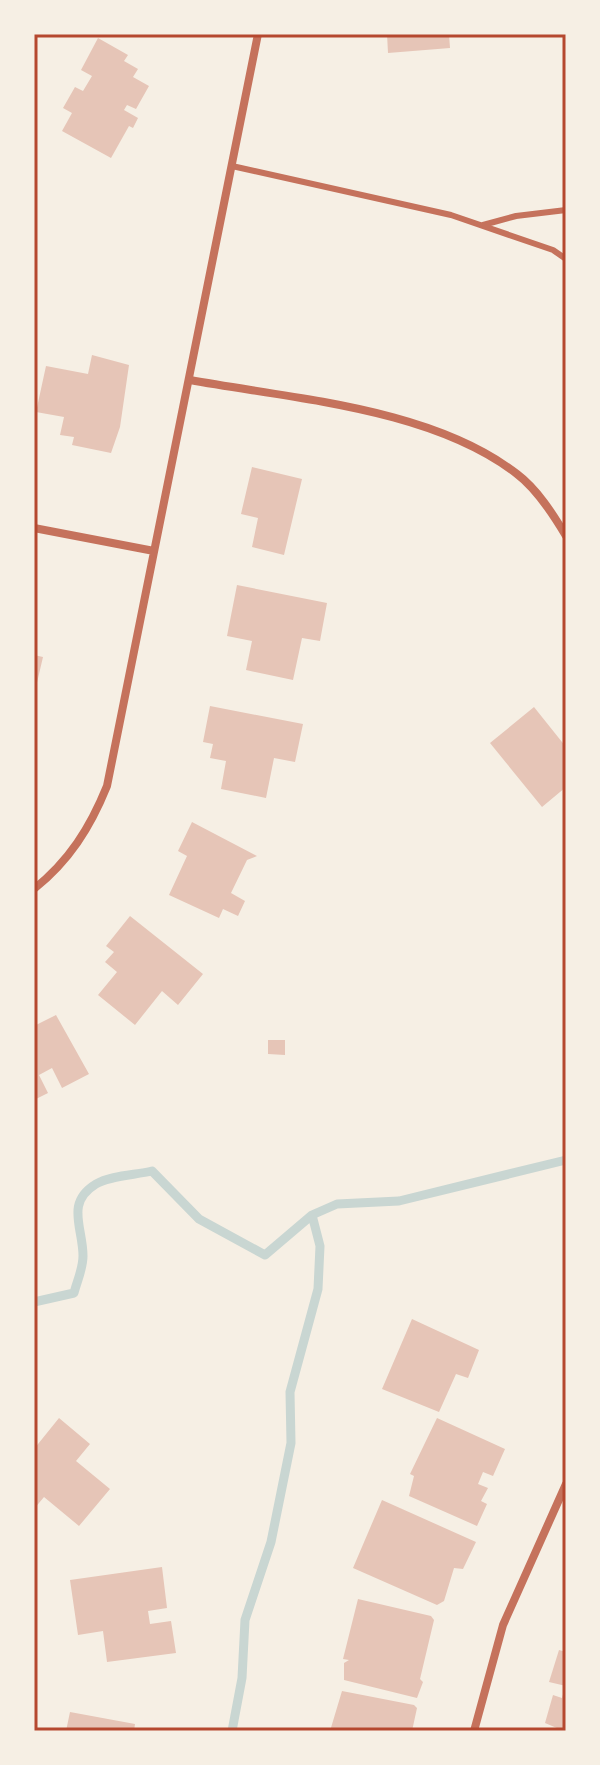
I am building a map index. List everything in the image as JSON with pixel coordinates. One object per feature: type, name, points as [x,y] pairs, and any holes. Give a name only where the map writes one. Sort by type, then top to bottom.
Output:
[{"type":"street","points":[[34,889],[56,871],[77,846],[107,786],[258,34]]},
{"type":"street","points":[[190,380],[386,416],[446,432],[486,452],[520,476],[552,513],[566,536]]},
{"type":"street","points":[[34,528],[154,551]]},
{"type":"street","points":[[474,1731],[503,1625],[566,1484]]},
{"type":"lane","points":[[232,166],[306,180],[481,225],[553,250],[566,259]]},
{"type":"lane","points":[[481,225],[516,216],[566,210]]},
{"type":"building","points":[[387,34],[449,34],[450,48],[388,53]]},
{"type":"building","points":[[98,38],[128,55],[124,61],[138,69],[133,77],[149,86],[136,109],[127,105],[124,110],[138,118],[133,128],[129,126],[111,158],[62,131],[72,113],[63,108],[75,87],[83,91],[92,76],[81,70]]},
{"type":"building","points":[[92,355],[129,365],[120,427],[111,453],[72,445],[74,437],[60,435],[64,417],[36,412],[46,366],[88,374]]},
{"type":"building","points":[[252,467],[302,479],[284,555],[252,547],[258,518],[241,514]]},
{"type":"building","points":[[237,585],[327,603],[320,641],[302,638],[293,680],[246,670],[252,641],[227,636]]},
{"type":"building","points":[[34,655],[43,657],[35,691],[34,691]]},
{"type":"building","points":[[210,706],[303,724],[295,762],[274,758],[266,798],[221,789],[226,761],[210,758],[213,744],[203,742]]},
{"type":"building","points":[[534,707],[566,747],[566,787],[542,807],[490,743]]},
{"type":"building","points":[[192,822],[257,856],[247,860],[231,893],[245,901],[238,916],[223,909],[219,918],[169,895],[187,856],[178,851]]},
{"type":"building","points":[[130,916],[203,974],[178,1005],[162,991],[135,1025],[98,995],[117,972],[105,962],[114,952],[106,946]]},
{"type":"building","points":[[56,1015],[89,1074],[62,1088],[52,1068],[39,1075],[48,1093],[34,1100],[34,1026]]},
{"type":"building","points":[[268,1040],[285,1040],[285,1055],[268,1054]]},
{"type":"building","points":[[412,1319],[479,1350],[468,1378],[456,1374],[439,1412],[382,1389]]},
{"type":"building","points":[[59,1418],[90,1444],[76,1461],[110,1489],[79,1526],[44,1497],[34,1509],[34,1449]]},
{"type":"building","points":[[437,1418],[505,1449],[493,1476],[483,1472],[478,1484],[488,1488],[481,1501],[487,1504],[477,1526],[409,1496],[414,1476],[410,1474]]},
{"type":"building","points":[[382,1500],[476,1542],[463,1569],[454,1568],[444,1601],[437,1605],[353,1568]]},
{"type":"building","points":[[162,1567],[167,1608],[148,1611],[150,1624],[171,1621],[176,1653],[107,1662],[103,1631],[78,1635],[70,1580]]},
{"type":"building","points":[[358,1599],[431,1616],[434,1620],[420,1679],[423,1682],[417,1698],[344,1680],[344,1663],[349,1660],[343,1659]]},
{"type":"building","points":[[559,1650],[566,1652],[566,1686],[549,1682]]},
{"type":"building","points":[[565,1687],[564,1731],[545,1723],[553,1695],[562,1698]]},
{"type":"building","points":[[342,1691],[414,1705],[417,1708],[412,1731],[330,1731]]},
{"type":"building","points":[[70,1712],[135,1724],[134,1731],[66,1731]]},
{"type":"waterway","points":[[34,1302],[74,1293],[83,1256],[78,1207],[87,1191],[109,1179],[152,1171],[199,1219],[265,1255],[312,1215],[337,1204],[399,1201],[566,1160]]},
{"type":"waterway","points":[[232,1731],[242,1678],[245,1620],[271,1542],[291,1443],[290,1392],[318,1289],[320,1246],[312,1215]]}]
